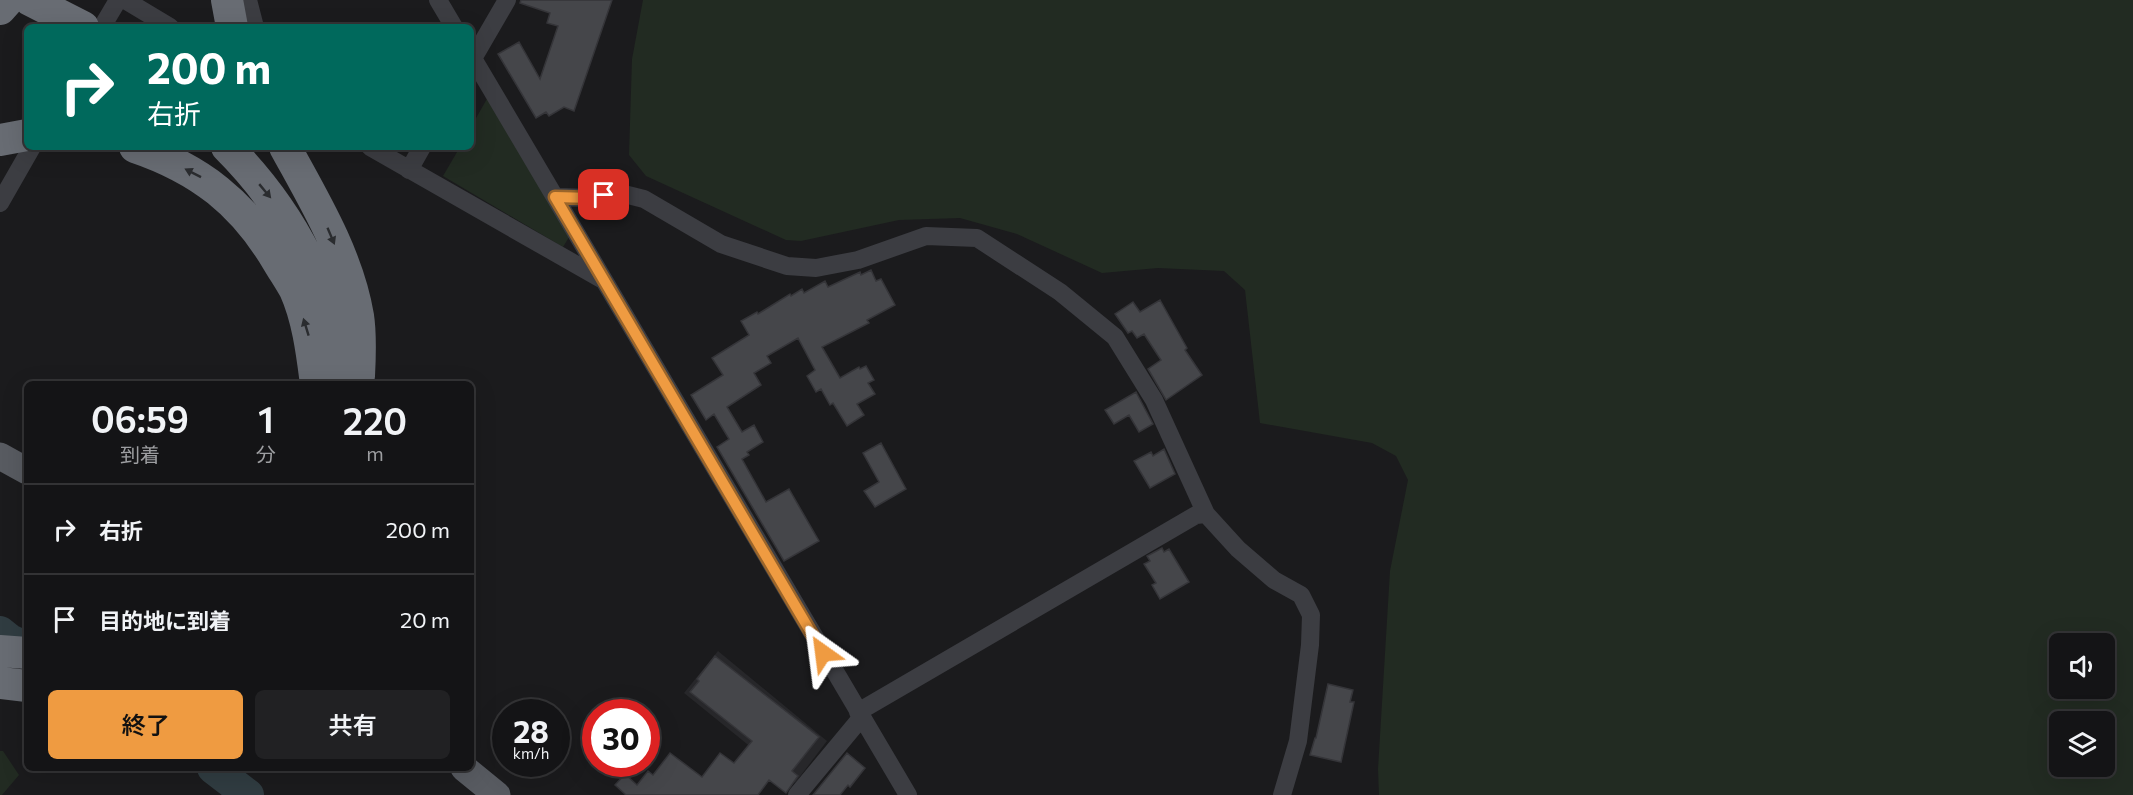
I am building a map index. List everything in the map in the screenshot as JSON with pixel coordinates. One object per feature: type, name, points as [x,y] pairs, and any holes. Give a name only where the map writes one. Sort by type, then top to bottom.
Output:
[{"type":"highway","points":[[0,9],[9,0]]},
{"type":"highway","points":[[30,0],[77,24]]},
{"type":"highway","points":[[227,0],[231,24]]},
{"type":"highway","points":[[0,140],[24,136]]},
{"type":"highway","points":[[144,150],[201,177],[239,208],[268,246],[295,291],[311,343],[316,381]]},
{"type":"highway","points":[[230,150],[282,212],[309,260],[326,301],[336,336],[344,381]]},
{"type":"highway","points":[[287,150],[329,231],[350,281],[358,318],[359,381]]},
{"type":"highway","points":[[0,651],[24,653]]},
{"type":"main road","points":[[0,456],[24,469]]},
{"type":"main road","points":[[468,771],[497,795]]},
{"type":"street","points":[[104,24],[118,0]]},
{"type":"street","points":[[125,0],[165,24]]},
{"type":"street","points":[[248,0],[254,24]]},
{"type":"street","points":[[438,0],[452,24]]},
{"type":"street","points":[[474,55],[507,0]]},
{"type":"street","points":[[474,61],[908,795]]},
{"type":"street","points":[[0,203],[30,150]]},
{"type":"street","points":[[375,150],[603,280]]},
{"type":"street","points":[[409,170],[420,150]]},
{"type":"street","points":[[555,197],[592,198],[616,192],[644,199],[721,244],[787,266],[816,268],[847,262],[927,236],[976,238],[1060,292],[1116,337],[1154,400],[1206,514],[1238,549],[1274,580],[1301,595],[1311,615],[1310,645],[1298,741],[1282,795]]},
{"type":"street","points":[[797,795],[859,715],[1196,515],[1206,514]]},
{"type":"shaded area","points":[[643,0],[2133,0],[2133,795],[1379,795],[1378,769],[1390,571],[1408,480],[1396,456],[1372,443],[1260,423],[1245,290],[1224,271],[1158,268],[1102,273],[1017,234],[960,218],[899,220],[801,241],[786,240],[646,176],[629,155],[632,59]]},
{"type":"shaded area","points":[[488,97],[571,234],[563,247],[443,176],[458,150],[474,150],[474,122]]},
{"type":"shaded area","points":[[718,651],[827,741],[795,783],[684,693]]},
{"type":"shaded area","points":[[0,751],[3,751],[19,775],[2,795],[0,795]]},
{"type":"building","points":[[521,0],[612,0],[574,111],[564,107],[549,116],[546,112],[536,118],[498,54],[519,42],[540,79],[558,26],[547,23],[550,13],[520,3]]},
{"type":"building","points":[[871,270],[876,281],[881,279],[895,305],[867,320],[869,323],[822,347],[840,378],[859,367],[860,369],[866,366],[874,380],[868,383],[875,394],[857,404],[864,415],[847,426],[833,403],[830,405],[821,389],[816,392],[807,376],[815,370],[798,338],[767,356],[771,363],[754,373],[761,385],[727,407],[742,432],[754,425],[763,442],[747,452],[749,455],[742,459],[766,502],[789,489],[819,541],[784,561],[717,447],[729,439],[714,414],[706,420],[691,395],[723,375],[712,358],[749,335],[741,321],[802,289],[804,293],[825,281],[828,287],[860,272],[861,275]]},
{"type":"building","points":[[1160,300],[1187,348],[1185,350],[1202,375],[1166,400],[1148,369],[1161,360],[1144,334],[1137,338],[1132,331],[1128,333],[1115,314],[1133,302],[1140,312]]},
{"type":"building","points":[[1136,392],[1153,424],[1139,432],[1129,415],[1114,424],[1105,410]]},
{"type":"building","points":[[881,443],[906,489],[875,507],[864,491],[879,482],[863,453]]},
{"type":"building","points":[[1164,449],[1175,474],[1150,488],[1134,461],[1151,452],[1153,456]]},
{"type":"building","points":[[1162,548],[1164,552],[1169,549],[1189,582],[1160,599],[1152,585],[1156,583],[1144,564],[1150,561],[1147,556]]},
{"type":"building","points":[[715,656],[819,737],[792,771],[798,776],[786,793],[769,780],[758,795],[626,795],[615,785],[622,777],[628,777],[637,785],[643,777],[660,777],[660,766],[670,753],[702,777],[720,753],[734,763],[752,741],[690,692],[699,681],[697,679]]},
{"type":"building","points":[[1328,684],[1353,690],[1350,702],[1354,702],[1341,762],[1310,755]]},
{"type":"building","points":[[847,753],[865,768],[850,787],[848,785],[840,795],[813,795]]},
{"type":"waterway","points":[[0,632],[24,647]]},
{"type":"waterway","points":[[217,771],[248,795]]},
{"type":"route","points":[[604,195],[592,198],[555,197],[823,653]]}]
